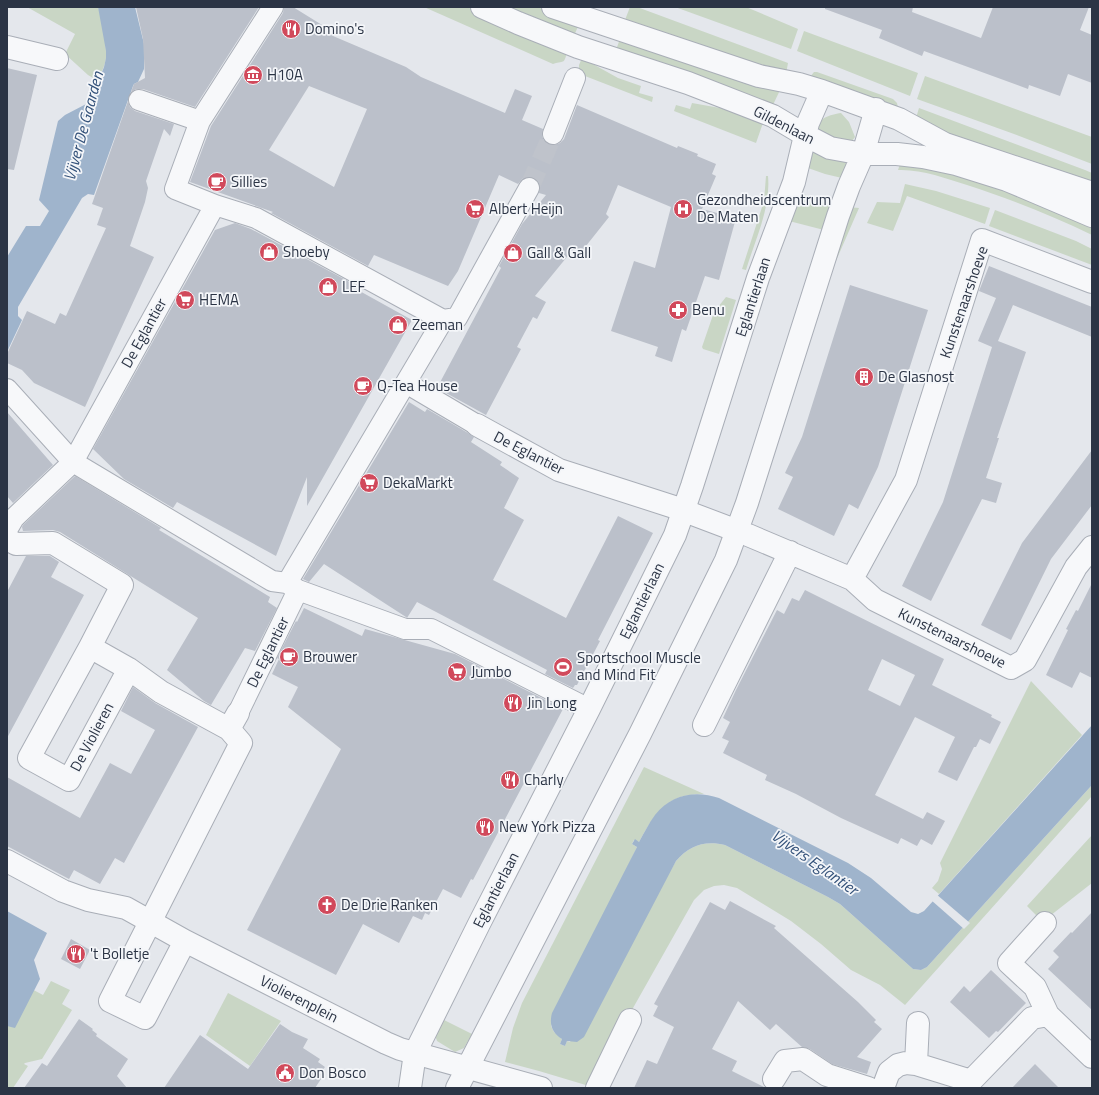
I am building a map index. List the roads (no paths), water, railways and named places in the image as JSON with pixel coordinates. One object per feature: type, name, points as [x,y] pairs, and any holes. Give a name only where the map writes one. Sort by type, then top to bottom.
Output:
[{"type":"street","points":[[273,7],[200,121],[175,190],[214,205],[256,218],[443,320],[457,318],[529,188]]},
{"type":"street","name":"Gildenlaan","points":[[482,7],[578,47],[688,83],[773,116],[830,148],[862,154],[897,154],[923,157],[956,164],[1007,180],[1092,216]]},
{"type":"street","points":[[553,7],[759,76],[799,84],[876,109],[908,123],[945,144],[1092,193]]},
{"type":"street","points":[[7,47],[57,59]]},
{"type":"street","points":[[553,134],[575,78]]},
{"type":"street","name":"Eglantierlaan","points":[[410,1088],[415,1053],[478,924],[589,710],[675,535],[758,278],[794,182],[808,123],[822,91]]},
{"type":"street","points":[[139,100],[200,121]]},
{"type":"street","points":[[457,1088],[640,734],[726,560],[737,531],[838,216],[862,154],[876,109]]},
{"type":"street","name":"De Eglantier","points":[[73,462],[214,205]]},
{"type":"street","name":"Kunstenaarshoeve","points":[[852,579],[906,480],[982,240],[1092,282]]},
{"type":"street","name":"De Eglantier","points":[[234,721],[293,587],[406,383],[443,320]]},
{"type":"street","name":"De Eglantier","points":[[406,383],[477,425],[559,470],[684,511],[737,531]]},
{"type":"street","points":[[7,389],[73,462],[272,581],[293,587],[405,629],[432,629],[579,704]]},
{"type":"street","name":"De Violieren","points":[[73,462],[14,518],[9,543],[53,543],[122,585],[29,758],[69,780],[129,669]]},
{"type":"street","name":"Kunstenaarshoeve","points":[[737,531],[852,579],[875,600],[1011,668],[1025,660],[1076,567],[1092,547]]},
{"type":"street","points":[[704,725],[790,552]]},
{"type":"street","points":[[90,647],[129,669],[161,692],[234,721],[241,743],[110,1001],[144,1018],[185,940]]},
{"type":"street","points":[[7,861],[62,892],[88,900],[126,908],[150,921]]},
{"type":"street","name":"Violierenplein","points":[[150,921],[400,1049],[541,1088]]},
{"type":"street","points":[[1045,923],[1009,963],[1035,987],[1048,1016],[1092,1057]]},
{"type":"street","points":[[883,1088],[887,1076],[894,1068],[902,1064],[916,1064],[971,1081],[1032,1018],[1048,1016]]},
{"type":"street","points":[[597,1088],[630,1020]]},
{"type":"street","points":[[916,1064],[918,1023]]},
{"type":"street","points":[[774,1079],[785,1061],[803,1059],[826,1074],[868,1088]]},
{"type":"water","name":"Vijver De Gaarden","points":[[98,7],[135,7],[144,44],[144,69],[138,82],[133,86],[94,195],[88,194],[82,198],[18,307],[18,316],[22,320],[7,352],[7,257],[26,226],[40,226],[49,211],[39,200],[58,121],[65,115],[90,102],[104,67],[106,51]]},
{"type":"water","name":"Vijvers Eglantier","points":[[1092,725],[1092,785],[927,967],[921,970],[913,969],[840,904],[828,897],[725,845],[711,843],[698,845],[686,851],[676,861],[584,1037],[577,1042],[567,1041],[565,1046],[560,1044],[562,1039],[552,1028],[552,1013],[637,847],[632,844],[635,839],[639,842],[655,815],[669,802],[676,798],[693,794],[702,794],[719,798],[848,863],[871,878],[911,912],[918,914],[924,911]]},
{"type":"water","points":[[7,911],[47,933],[34,960],[40,979],[15,1028],[7,1026]]},
{"type":"tunnel","points":[[529,188],[553,134]]},
{"type":"place","name":"Domino's","points":[[291,29]]},
{"type":"place","name":"H10A","points":[[253,75]]},
{"type":"place","name":"Sillies","points":[[217,182]]},
{"type":"place","name":"Albert Heijn","points":[[475,209]]},
{"type":"place","name":"Gezondheidscentrum De Maten","points":[[683,209]]},
{"type":"place","name":"Shoeby","points":[[269,252]]},
{"type":"place","name":"Gall & Gall","points":[[513,253]]},
{"type":"place","name":"LEF","points":[[328,287]]},
{"type":"place","name":"HEMA","points":[[185,300]]},
{"type":"place","name":"Benu","points":[[678,310]]},
{"type":"place","name":"Zeeman","points":[[398,325]]},
{"type":"place","name":"De Glasnost","points":[[864,377]]},
{"type":"place","name":"Q-Tea House","points":[[363,386]]},
{"type":"place","name":"DekaMarkt","points":[[369,483]]},
{"type":"place","name":"Brouwer","points":[[289,657]]},
{"type":"place","name":"Sportschool Muscle and Mind Fit","points":[[563,667]]},
{"type":"place","name":"Jumbo","points":[[457,672]]},
{"type":"place","name":"Jin Long","points":[[513,703]]},
{"type":"place","name":"Charly","points":[[510,780]]},
{"type":"place","name":"New York Pizza","points":[[485,827]]},
{"type":"place","name":"De Drie Ranken","points":[[327,905]]},
{"type":"place","name":"'t Bolletje","points":[[76,954]]},
{"type":"place","name":"Don Bosco","points":[[285,1073]]}]
